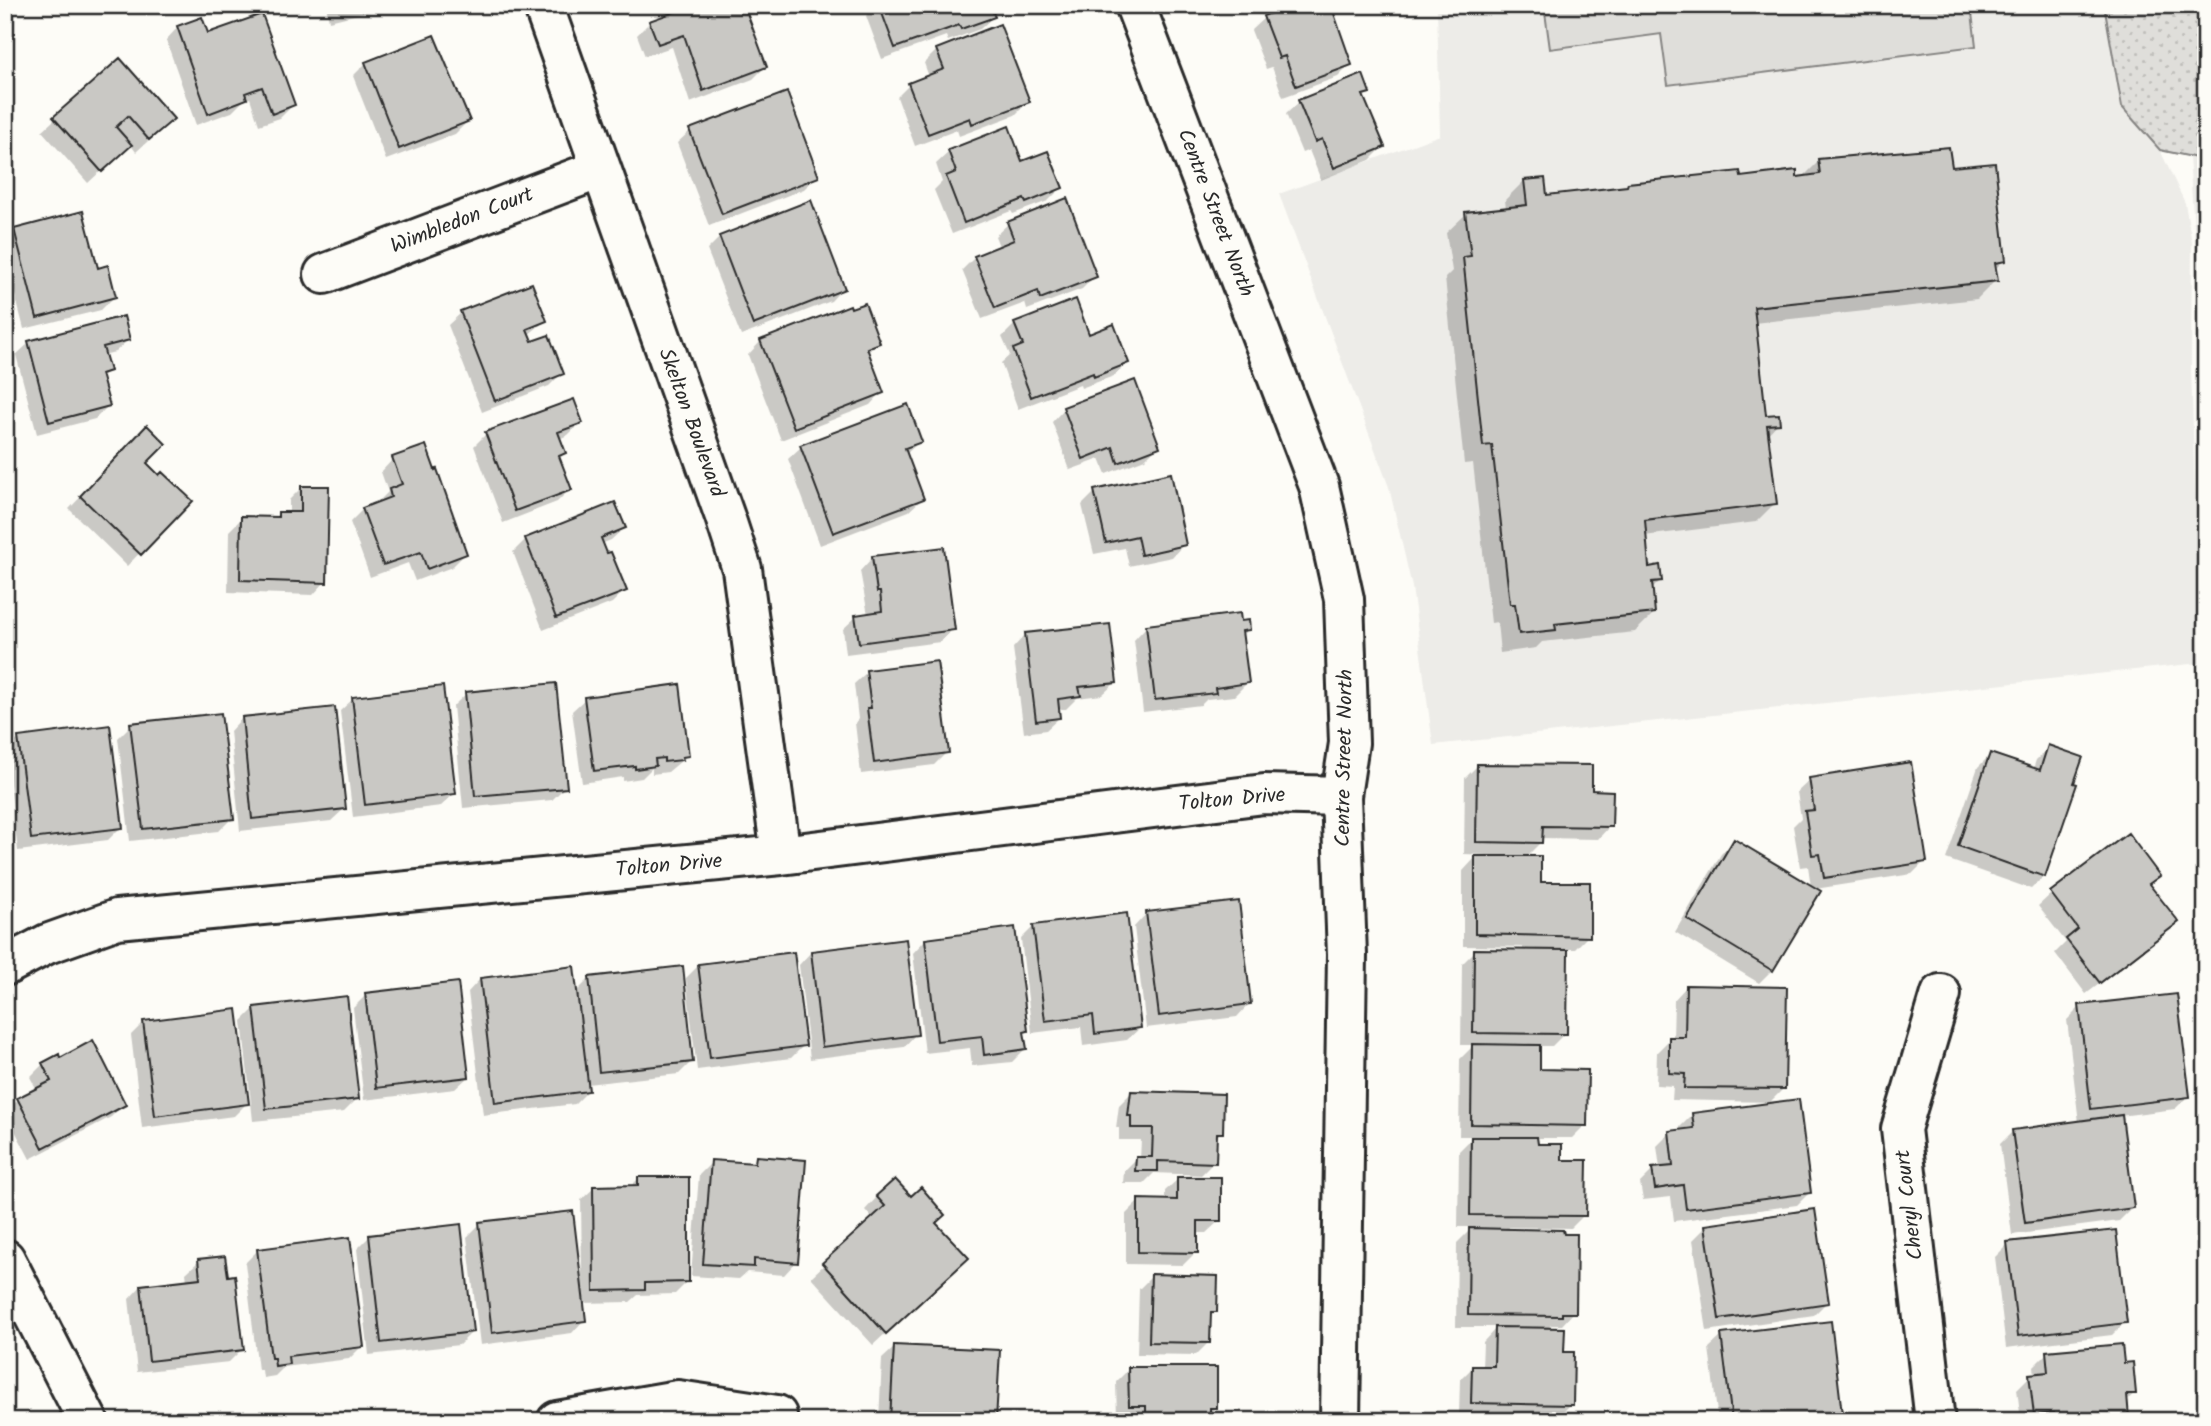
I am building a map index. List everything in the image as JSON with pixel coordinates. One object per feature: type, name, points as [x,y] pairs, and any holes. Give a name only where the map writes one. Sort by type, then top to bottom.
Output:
[{"type":"street","name":"Skelton Boulevard","points":[[543,5],[742,569],[781,855]]},
{"type":"street","name":"Centre Street North","points":[[1135,5],[1320,486],[1344,600],[1349,743],[1341,796],[1347,955],[1340,1421]]},
{"type":"street","name":"Wimbledon Court","points":[[324,274],[600,169]]},
{"type":"street","name":"Tolton Drive","points":[[5,966],[47,944],[117,919],[781,855],[1264,794],[1341,796]]},
{"type":"street","name":"Cheryl Court","points":[[1935,1421],[1901,1129],[1941,994]]},
{"type":"street","points":[[5,1259],[88,1421]]},
{"type":"street","points":[[557,1421],[678,1400],[777,1415]]},
{"type":"shaded area","points":[[1437,5],[2104,5],[2122,107],[2160,150],[2185,203],[2192,243],[2191,366],[2200,663],[1433,745],[1412,587],[1389,487],[1279,194],[1440,135]]},
{"type":"shaded area","points":[[1544,5],[1971,5],[1976,46],[1668,85],[1661,34],[1550,49]]},
{"type":"shaded area","points":[[2104,5],[2206,5],[2206,160],[2160,150],[2122,107]]},
{"type":"shaded area","points":[[2189,157],[2206,158],[2206,395]]},
{"type":"building","points":[[694,5],[744,5],[767,67],[703,91],[684,35],[658,44],[649,21]]},
{"type":"building","points":[[879,5],[990,5],[995,17],[961,29],[959,25],[895,48]]},
{"type":"building","points":[[1293,5],[1331,5],[1352,65],[1296,86],[1285,56],[1279,58],[1263,16]]},
{"type":"building","points":[[262,14],[295,105],[272,114],[262,87],[245,93],[247,99],[208,114],[177,26],[202,17],[208,33]]},
{"type":"building","points":[[1000,24],[1030,102],[972,124],[970,118],[928,134],[908,83],[944,69],[936,49]]},
{"type":"building","points":[[434,35],[470,121],[399,149],[365,62]]},
{"type":"building","points":[[120,58],[174,119],[149,140],[128,116],[116,127],[132,145],[102,172],[53,117]]},
{"type":"building","points":[[1363,74],[1370,93],[1363,95],[1385,147],[1334,168],[1322,139],[1315,142],[1298,100]]},
{"type":"building","points":[[787,92],[819,177],[722,214],[689,129]]},
{"type":"building","points":[[1009,126],[1022,161],[1048,151],[1063,188],[1026,203],[1024,199],[964,223],[946,176],[956,172],[948,150]]},
{"type":"building","points":[[1949,147],[1952,167],[1995,163],[2006,261],[1995,263],[1998,281],[1754,307],[1766,415],[1779,414],[1780,424],[1767,425],[1777,504],[1645,520],[1649,567],[1660,565],[1662,581],[1652,582],[1655,613],[1555,624],[1556,630],[1519,634],[1515,604],[1510,604],[1492,445],[1483,446],[1463,257],[1471,256],[1465,212],[1527,205],[1524,180],[1545,178],[1547,195],[1740,171],[1741,177],[1797,170],[1797,177],[1820,174],[1818,159]]},
{"type":"building","points":[[1067,198],[1097,277],[1040,299],[1038,291],[995,308],[974,256],[1014,240],[1007,222]]},
{"type":"building","points":[[811,200],[845,289],[753,325],[719,236]]},
{"type":"building","points":[[83,211],[98,268],[108,265],[116,297],[37,318],[14,229]]},
{"type":"building","points":[[532,283],[547,321],[527,329],[532,341],[549,335],[564,374],[495,401],[460,311]]},
{"type":"building","points":[[1076,299],[1089,334],[1114,324],[1129,363],[1094,377],[1093,373],[1031,397],[1013,349],[1023,345],[1014,323]]},
{"type":"building","points":[[865,303],[880,343],[867,348],[884,393],[794,428],[760,340],[850,305],[851,308]]},
{"type":"building","points":[[124,316],[130,340],[103,347],[110,371],[101,374],[110,406],[49,422],[28,341]]},
{"type":"building","points":[[1135,380],[1160,447],[1118,463],[1113,447],[1083,459],[1063,407]]},
{"type":"building","points":[[574,399],[583,423],[558,432],[566,453],[559,456],[572,490],[515,511],[485,432]]},
{"type":"building","points":[[908,404],[922,442],[905,448],[924,499],[833,533],[800,445]]},
{"type":"building","points":[[147,425],[166,444],[147,463],[159,475],[162,472],[193,501],[141,555],[80,496]]},
{"type":"building","points":[[426,445],[467,554],[427,569],[421,552],[383,565],[362,508],[391,497],[389,489],[402,484],[392,457]]},
{"type":"building","points":[[1171,473],[1186,545],[1141,555],[1137,536],[1106,543],[1094,490]]},
{"type":"building","points":[[301,486],[329,486],[327,583],[240,580],[241,516],[278,517],[278,512],[301,512]]},
{"type":"building","points":[[615,502],[626,528],[601,538],[607,553],[611,552],[627,591],[556,618],[525,538]]},
{"type":"building","points":[[944,547],[955,630],[859,643],[855,615],[882,611],[872,556]]},
{"type":"building","points":[[1240,613],[1241,621],[1249,620],[1250,630],[1242,631],[1249,683],[1215,688],[1216,693],[1155,700],[1146,625]]},
{"type":"building","points":[[1110,624],[1117,683],[1079,687],[1081,696],[1058,699],[1060,718],[1036,721],[1025,633]]},
{"type":"building","points":[[937,661],[949,753],[874,763],[867,708],[871,708],[866,670]]},
{"type":"building","points":[[556,683],[567,788],[475,796],[465,692]]},
{"type":"building","points":[[680,684],[689,756],[682,757],[683,760],[664,762],[664,758],[655,759],[656,766],[594,771],[584,697]]},
{"type":"building","points":[[443,686],[456,794],[365,805],[352,697]]},
{"type":"building","points":[[335,707],[346,809],[252,819],[242,717]]},
{"type":"building","points":[[221,713],[234,819],[143,829],[130,723]]},
{"type":"building","points":[[110,725],[123,828],[31,839],[18,737]]},
{"type":"building","points":[[2048,745],[2083,757],[2074,783],[2077,784],[2045,877],[1958,846],[1990,753],[2040,770]]},
{"type":"building","points":[[1911,762],[1927,862],[1824,878],[1820,854],[1812,855],[1805,811],[1814,810],[1809,778]]},
{"type":"building","points":[[1477,764],[1592,765],[1592,790],[1613,791],[1612,827],[1543,826],[1542,843],[1476,842]]},
{"type":"building","points":[[2128,833],[2160,876],[2149,884],[2179,922],[2100,983],[2066,939],[2078,929],[2050,892]]},
{"type":"building","points":[[1734,839],[1821,891],[1773,971],[1687,919]]},
{"type":"building","points":[[1475,856],[1541,856],[1541,882],[1590,882],[1590,937],[1475,934]]},
{"type":"building","points":[[1239,901],[1251,1004],[1159,1016],[1146,912]]},
{"type":"building","points":[[1127,913],[1141,1028],[1095,1034],[1093,1015],[1045,1021],[1033,925]]},
{"type":"building","points":[[1015,927],[1028,1031],[1024,1032],[1027,1049],[984,1055],[982,1036],[937,1041],[925,939]]},
{"type":"building","points":[[906,939],[918,1035],[822,1047],[811,951]]},
{"type":"building","points":[[1474,949],[1568,950],[1567,1034],[1473,1033]]},
{"type":"building","points":[[794,952],[806,1046],[710,1058],[698,964]]},
{"type":"building","points":[[574,966],[589,1091],[495,1103],[480,978]]},
{"type":"building","points":[[683,966],[693,1062],[599,1072],[589,977]]},
{"type":"building","points":[[458,982],[469,1077],[376,1088],[365,993]]},
{"type":"building","points":[[1686,985],[1787,987],[1785,1089],[1684,1088],[1685,1074],[1669,1073],[1669,1037],[1685,1037]]},
{"type":"building","points":[[2177,994],[2190,1097],[2091,1109],[2079,1005]]},
{"type":"building","points":[[347,996],[359,1099],[266,1109],[254,1007]]},
{"type":"building","points":[[237,1009],[249,1104],[155,1116],[143,1021]]},
{"type":"building","points":[[93,1040],[126,1105],[43,1148],[17,1098],[51,1081],[42,1063],[59,1054],[60,1058]]},
{"type":"building","points":[[1472,1044],[1540,1045],[1540,1069],[1588,1070],[1587,1126],[1471,1124]]},
{"type":"building","points":[[1131,1091],[1224,1094],[1223,1133],[1217,1133],[1216,1163],[1158,1161],[1158,1171],[1135,1171],[1136,1157],[1152,1157],[1153,1128],[1131,1128],[1131,1116],[1128,1116]]},
{"type":"building","points":[[1799,1099],[1811,1193],[1686,1209],[1683,1185],[1655,1189],[1652,1168],[1673,1166],[1669,1131],[1694,1128],[1692,1113]]},
{"type":"building","points":[[2122,1115],[2134,1208],[2025,1223],[2012,1130]]},
{"type":"building","points":[[1471,1137],[1537,1137],[1538,1144],[1562,1144],[1562,1160],[1587,1160],[1586,1216],[1470,1215]]},
{"type":"building","points":[[756,1156],[806,1160],[798,1263],[754,1259],[754,1267],[703,1264],[711,1160],[755,1163]]},
{"type":"building","points":[[638,1177],[689,1177],[689,1282],[645,1283],[645,1290],[594,1291],[593,1186],[638,1185]]},
{"type":"building","points":[[1177,1177],[1221,1177],[1221,1221],[1198,1221],[1198,1253],[1138,1252],[1138,1199],[1177,1200]]},
{"type":"building","points":[[895,1179],[911,1196],[921,1187],[945,1215],[936,1223],[969,1258],[886,1334],[822,1263],[885,1206],[876,1196]]},
{"type":"building","points":[[1815,1209],[1829,1303],[1719,1319],[1705,1225]]},
{"type":"building","points":[[573,1211],[586,1321],[492,1333],[479,1222]]},
{"type":"building","points":[[461,1224],[473,1332],[381,1343],[369,1235]]},
{"type":"building","points":[[1469,1228],[1563,1230],[1564,1234],[1577,1234],[1576,1313],[1562,1313],[1562,1316],[1468,1315]]},
{"type":"building","points":[[2116,1230],[2127,1323],[2018,1336],[2007,1242]]},
{"type":"building","points":[[350,1237],[364,1347],[288,1356],[289,1364],[275,1366],[274,1358],[271,1358],[257,1249]]},
{"type":"building","points":[[225,1256],[228,1276],[235,1275],[244,1350],[149,1361],[141,1285],[200,1278],[198,1259]]},
{"type":"building","points":[[1151,1274],[1218,1276],[1217,1312],[1211,1312],[1210,1343],[1149,1342]]},
{"type":"building","points":[[1831,1321],[1842,1414],[1789,1421],[1732,1421],[1721,1334]]},
{"type":"building","points":[[1495,1327],[1565,1328],[1564,1352],[1574,1352],[1573,1405],[1471,1403],[1472,1366],[1494,1366]]},
{"type":"building","points":[[2122,1344],[2124,1363],[2133,1362],[2136,1394],[2127,1394],[2129,1418],[2055,1421],[2054,1413],[2034,1415],[2029,1374],[2048,1372],[2046,1351]]},
{"type":"building","points":[[894,1345],[1000,1350],[996,1421],[890,1421]]},
{"type":"building","points":[[1128,1367],[1217,1367],[1217,1408],[1210,1408],[1210,1421],[1146,1421],[1146,1406],[1129,1406]]}]
